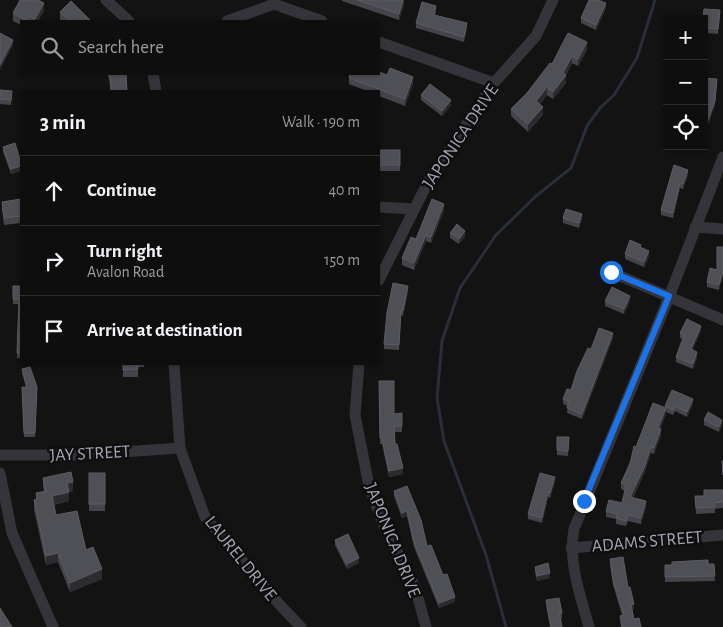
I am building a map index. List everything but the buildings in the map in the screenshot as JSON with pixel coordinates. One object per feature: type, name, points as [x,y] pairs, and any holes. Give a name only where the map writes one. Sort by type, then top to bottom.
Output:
[{"type":"street","points":[[106,0],[128,20]]},
{"type":"street","name":"JAPONICA DRIVE","points":[[380,278],[429,180],[494,83],[536,36],[553,0]]},
{"type":"street","points":[[230,20],[275,2],[320,20]]},
{"type":"street","points":[[380,42],[494,83]]},
{"type":"street","points":[[153,75],[156,90]]},
{"type":"street","points":[[589,627],[575,577],[571,548],[574,529],[669,296],[723,157]]},
{"type":"street","points":[[380,207],[413,209]]},
{"type":"street","points":[[695,227],[723,229]]},
{"type":"street","points":[[611,272],[723,320]]},
{"type":"street","name":"LAUREL DRIVE","points":[[174,365],[180,448],[205,517],[301,627]]},
{"type":"street","name":"JAPONICA DRIVE","points":[[358,365],[355,415],[369,486],[384,526],[415,587],[426,627]]},
{"type":"street","name":"JAY STREET","points":[[0,455],[79,455],[180,448]]},
{"type":"street","points":[[0,473],[12,533],[53,627]]},
{"type":"street","name":"ADAMS STREET","points":[[571,548],[723,535]]},
{"type":"waterway","points":[[506,627],[486,555],[444,441],[437,398],[442,341],[460,288],[496,235],[536,196],[571,168],[587,126],[600,108],[614,95],[637,58],[655,0]]},
{"type":"route","points":[[584,501],[669,296],[611,272]]}]
